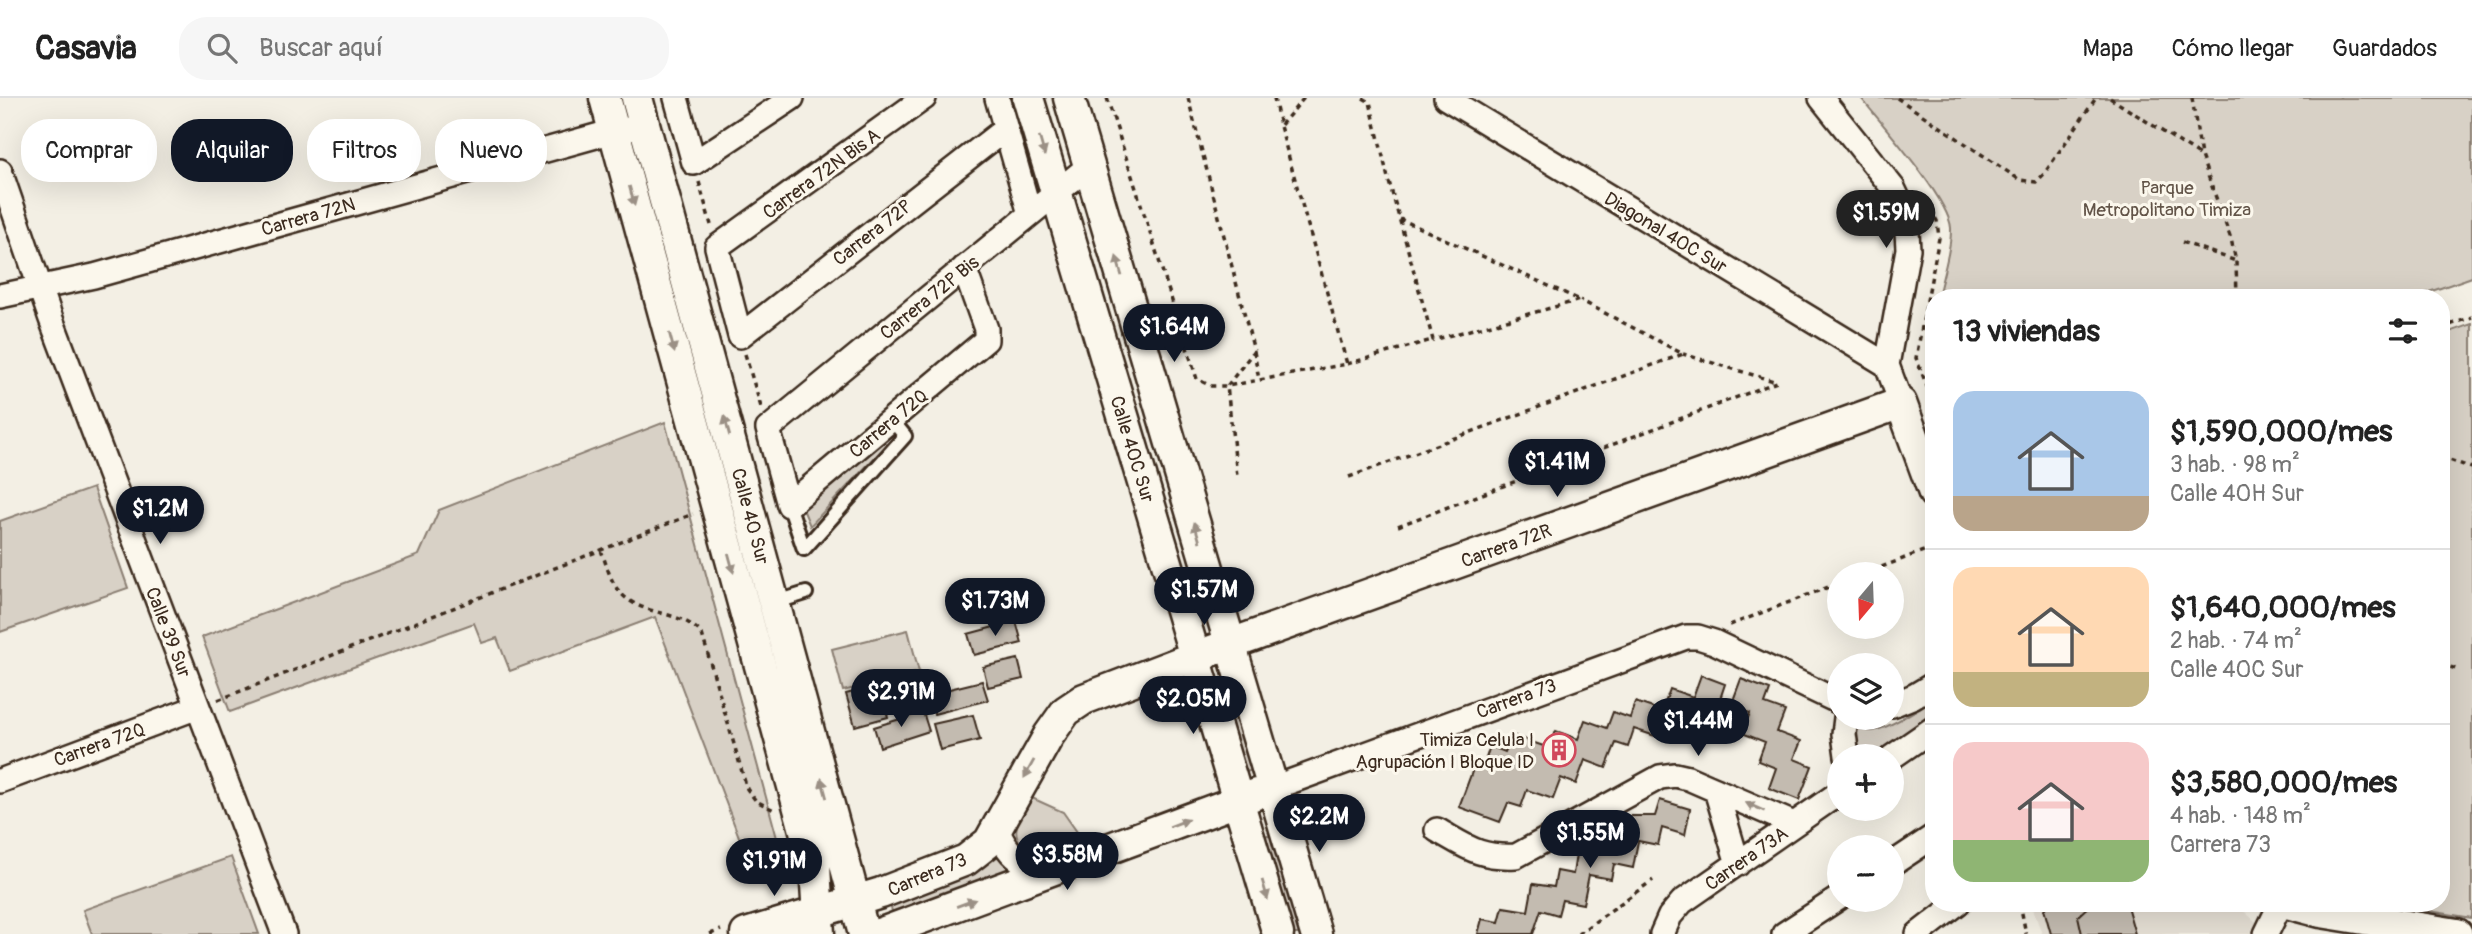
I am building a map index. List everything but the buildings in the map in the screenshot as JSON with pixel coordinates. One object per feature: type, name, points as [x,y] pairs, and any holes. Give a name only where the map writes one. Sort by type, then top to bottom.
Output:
[{"type":"street","name":"Calle 40 Sur","points":[[605,98],[815,867],[818,923]]},
{"type":"street","points":[[676,98],[694,163],[792,98]]},
{"type":"street","name":"Carrera 72N Bis A","points":[[717,247],[924,98]]},
{"type":"street","points":[[997,98],[1030,215]]},
{"type":"street","name":"Calle 40C Sur","points":[[1028,98],[1238,801]]},
{"type":"street","name":"Calle 40C Sur","points":[[1069,98],[1273,788]]},
{"type":"street","name":"Diagonal 40C Sur","points":[[1446,98],[1887,365]]},
{"type":"street","points":[[1821,98],[1893,188],[1906,215],[1908,249],[1887,365],[1925,468]]},
{"type":"street","name":"Calle 40 Sur","points":[[638,101],[864,934]]},
{"type":"street","points":[[614,131],[627,120],[638,101]]},
{"type":"street","name":"Carrera 72N","points":[[0,296],[94,276],[614,131],[629,129],[646,133]]},
{"type":"street","name":"Carrera 72P","points":[[740,336],[1005,129]]},
{"type":"street","name":"Carrera 72P Bis","points":[[768,429],[1089,166]]},
{"type":"street","name":"Calle 39 Sur","points":[[0,171],[40,288],[284,934]]},
{"type":"street","points":[[717,247],[740,336]]},
{"type":"street","name":"Carrera 72Q","points":[[789,505],[986,340],[986,329],[964,268]]},
{"type":"street","name":"Carrera 72R","points":[[1230,644],[1901,403]]},
{"type":"street","name":"Calle 40 Sur","points":[[768,429],[789,505]]},
{"type":"street","points":[[1698,637],[1714,642],[1827,696]]},
{"type":"street","name":"Carrera 73","points":[[879,934],[1674,640],[1698,637]]},
{"type":"street","name":"Carrera 73","points":[[746,934],[818,923],[855,901],[966,860],[989,842],[1049,735],[1066,711],[1084,699],[1230,644]]},
{"type":"street","points":[[1904,700],[1925,689]]},
{"type":"street","name":"Carrera 72Q","points":[[0,781],[198,707]]},
{"type":"street","points":[[1904,749],[1925,734]]},
{"type":"street","points":[[1437,830],[1475,852],[1495,857],[1516,856],[1660,777],[1669,775],[1688,778],[1794,824]]},
{"type":"street","points":[[1273,788],[1316,934]]},
{"type":"street","points":[[1716,790],[1738,864]]},
{"type":"street","points":[[1238,801],[1278,934]]},
{"type":"street","name":"Carrera 73A","points":[[1662,933],[1670,916],[1682,902],[1827,801]]},
{"type":"street","points":[[996,827],[1006,849],[1013,856],[1038,869],[1050,871]]},
{"type":"street","points":[[1904,856],[1925,842]]},
{"type":"street","points":[[1784,934],[1827,906]]},
{"type":"street","points":[[1918,934],[1946,912]]},
{"type":"street","points":[[2266,934],[2277,912]]},
{"type":"street","points":[[2321,912],[2457,934]]},
{"type":"lane","points":[[789,505],[804,549],[905,436],[891,419]]},
{"type":"lane","points":[[774,603],[806,593]]},
{"type":"path","points":[[1107,98],[1197,379],[1211,386],[1227,386],[1347,364],[1580,300]]},
{"type":"path","points":[[1188,98],[1254,351],[1259,380]]},
{"type":"path","points":[[1274,98],[1347,364]]},
{"type":"path","points":[[1280,126],[1304,98]]},
{"type":"path","points":[[1363,98],[1370,102],[1433,340]]},
{"type":"path","points":[[1897,98],[2020,180],[2036,182],[2045,174],[2096,98]]},
{"type":"path","points":[[2110,98],[2201,156]]},
{"type":"path","points":[[2193,98],[2201,156],[2220,202],[2236,261],[2237,289]]},
{"type":"path","points":[[694,163],[717,247]]},
{"type":"path","points":[[1398,526],[1777,382],[1683,354],[1580,300],[1400,219]]},
{"type":"path","points":[[2182,242],[2236,261]]},
{"type":"path","points":[[2450,325],[2472,317]]},
{"type":"path","points":[[740,336],[768,429]]},
{"type":"path","points":[[1237,476],[1227,386],[1254,351]]},
{"type":"path","points":[[1349,477],[1683,354]]},
{"type":"path","points":[[2450,460],[2472,468]]},
{"type":"path","points":[[198,707],[698,512]]},
{"type":"path","points":[[601,550],[616,587],[626,598],[651,612],[681,619],[702,634],[747,789],[755,801],[768,809],[777,810]]},
{"type":"path","points":[[1895,562],[1925,550]]},
{"type":"path","points":[[1698,637],[1827,588]]},
{"type":"path","points":[[2450,667],[2459,670]]},
{"type":"path","points":[[1578,934],[1653,880]]},
{"type":"path","points":[[2022,912],[2026,934]]},
{"type":"shaded area","points":[[2034,912],[2245,912],[2256,922],[2250,934],[2042,934]]},
{"type":"green space","name":"Parque Metropolitano Timiza","points":[[1861,98],[2472,98],[2472,277],[2438,289],[1940,289],[1951,228],[1939,199]]},
{"type":"green space","points":[[2472,324],[2472,918],[2436,912],[2450,912],[2450,332]]},
{"type":"green space","points":[[665,422],[777,838],[744,850],[655,617],[510,671],[497,638],[482,643],[474,623],[230,712],[202,637],[419,555],[439,510]]},
{"type":"green space","points":[[889,434],[893,438],[810,526],[803,509]]},
{"type":"green space","points":[[93,488],[128,588],[0,632],[0,521]]},
{"type":"green space","points":[[908,630],[919,672],[843,691],[832,649]]},
{"type":"green space","points":[[1233,690],[1256,769],[1240,774],[1216,695]]},
{"type":"green space","points":[[1925,704],[1925,720],[1890,744],[1854,744],[1856,730],[1904,730],[1904,717]]},
{"type":"green space","points":[[1032,798],[1063,812],[1082,839],[1045,852],[1033,851],[1022,845],[1016,829]]},
{"type":"green space","points":[[1274,833],[1303,934],[1290,934],[1262,837]]},
{"type":"green space","points":[[1001,853],[1015,869],[895,920],[888,899]]},
{"type":"green space","points":[[231,857],[259,934],[92,934],[83,910]]},
{"type":"place","name":"Timiza Celula I Agrupación I Bloque ID","points":[[1559,750]]}]
